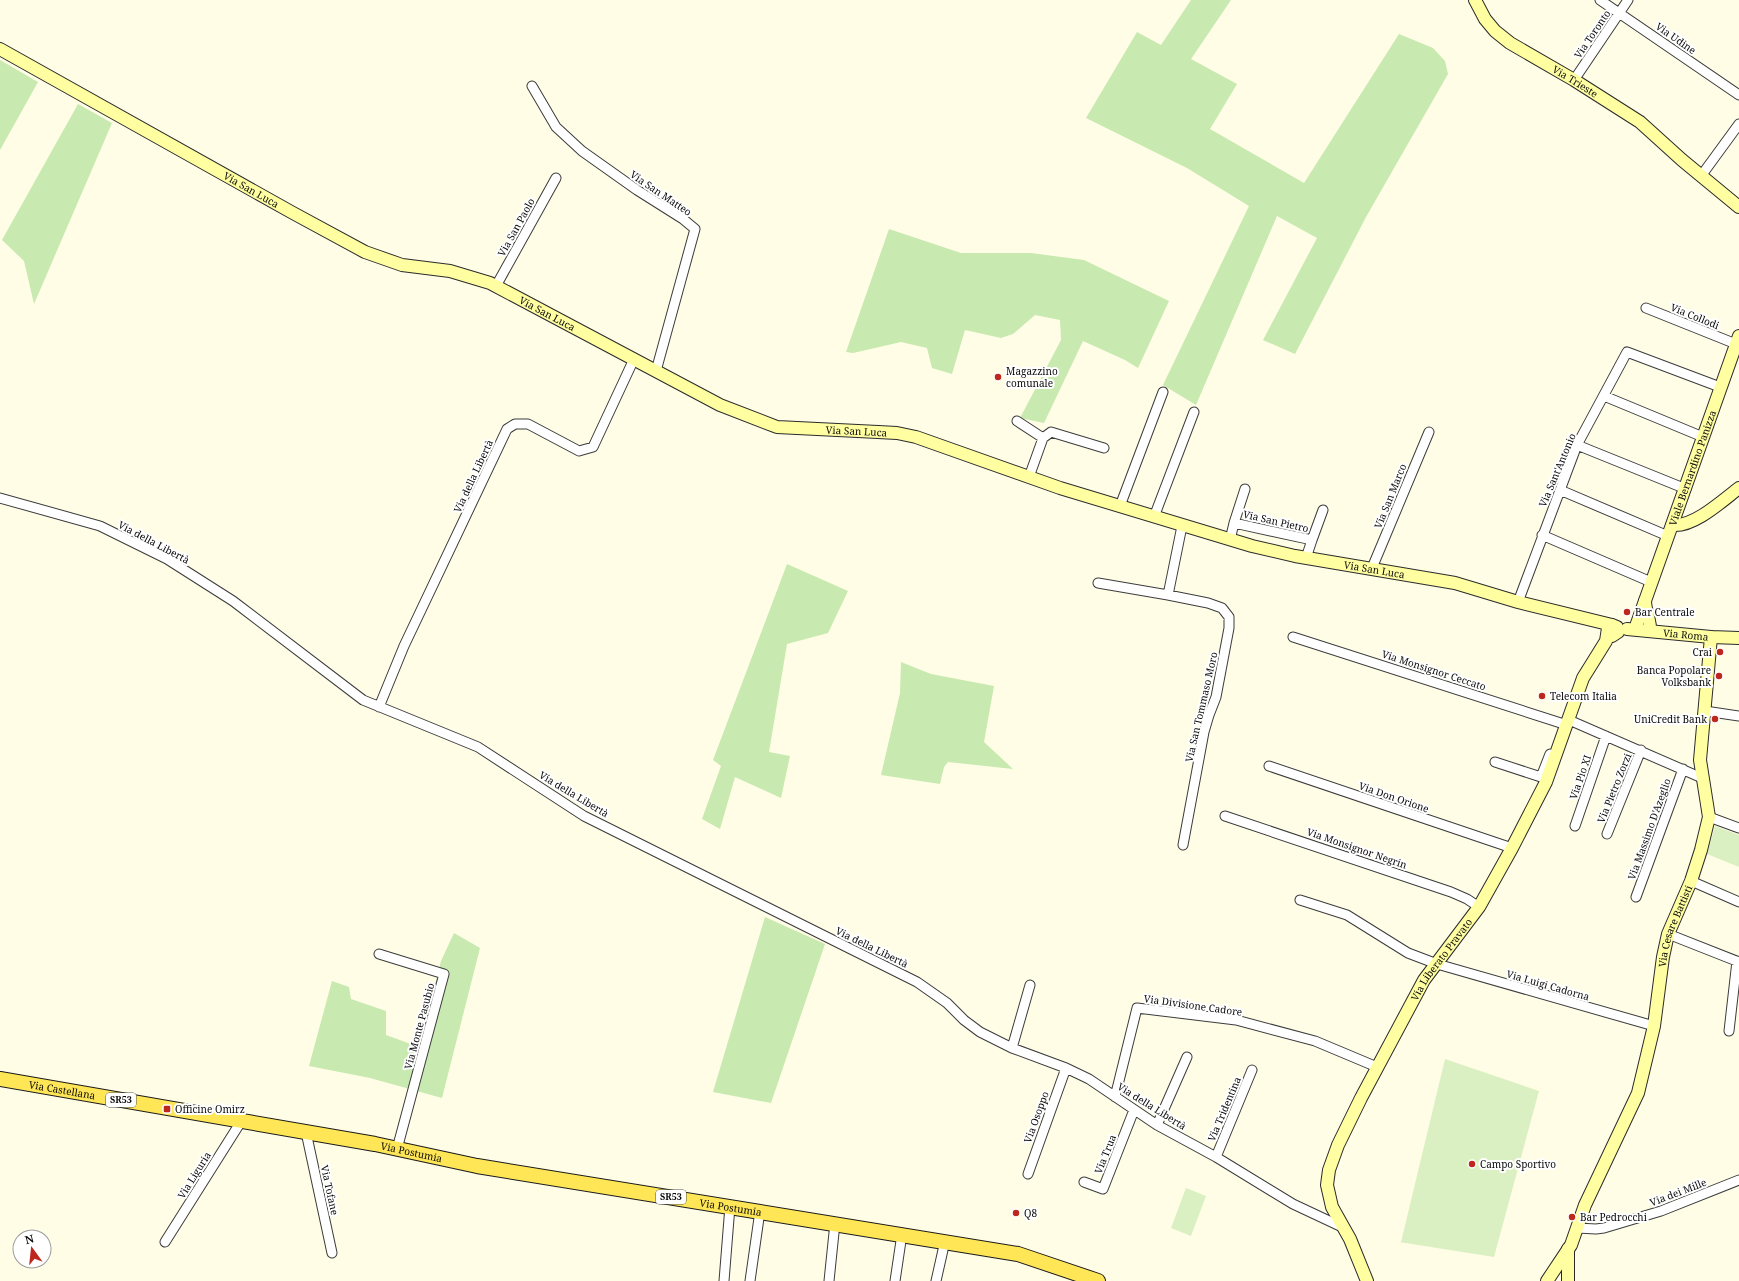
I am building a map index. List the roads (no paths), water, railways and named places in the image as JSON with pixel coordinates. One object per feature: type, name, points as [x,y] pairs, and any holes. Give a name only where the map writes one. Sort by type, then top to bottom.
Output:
[{"type":"main road","name":"Via Castellana","points":[[0,1079],[242,1120]]},
{"type":"main road","name":"Via Postumia","points":[[242,1120],[397,1149],[476,1166],[835,1223],[1018,1254],[1077,1277],[1098,1281]]},
{"type":"street","name":"Via Trieste","points":[[1475,0],[1485,19],[1495,31],[1510,43],[1574,80],[1640,122],[1701,176]]},
{"type":"street","name":"Via Udine","points":[[1600,0],[1620,12],[1739,95]]},
{"type":"street","name":"Via Toronto","points":[[1574,80],[1628,0]]},
{"type":"street","name":"Via San Luca","points":[[0,49],[293,213],[366,252],[402,266],[450,271],[496,286],[720,405],[777,427],[897,433],[959,452],[1029,477],[1230,540],[1306,558],[1455,583],[1518,602],[1596,622],[1612,632]]},
{"type":"street","name":"Via San Matteo","points":[[532,86],[556,127],[582,151],[637,190],[683,219],[694,229],[656,371]]},
{"type":"street","points":[[1739,124],[1701,176],[1739,206]]},
{"type":"street","name":"Via San Paolo","points":[[496,286],[556,178]]},
{"type":"street","name":"Via Collodi","points":[[1646,308],[1738,340]]},
{"type":"street","name":"Viale Bernardino Panizza","points":[[1633,629],[1671,531],[1720,387],[1738,340]]},
{"type":"street","name":"Via Sant'Antonio","points":[[1518,602],[1542,535],[1578,446],[1627,352],[1720,387]]},
{"type":"street","name":"Via della Libertà","points":[[379,707],[404,646],[508,429],[515,424],[528,424],[579,451],[593,447],[634,359]]},
{"type":"street","points":[[1120,506],[1163,392]]},
{"type":"street","points":[[1604,396],[1703,436]]},
{"type":"street","points":[[1154,517],[1194,412]]},
{"type":"street","points":[[1017,421],[1043,438]]},
{"type":"street","points":[[1029,477],[1043,438],[1051,432],[1104,448]]},
{"type":"street","name":"Via San Marco","points":[[1372,568],[1429,432]]},
{"type":"street","points":[[1578,446],[1686,489]]},
{"type":"street","points":[[1560,490],[1671,531],[1699,517],[1739,488]]},
{"type":"street","name":"Via San Pietro","points":[[1230,540],[1245,489]]},
{"type":"street","name":"Via della Libertà","points":[[0,498],[100,526],[167,559],[233,601],[363,700],[478,747],[584,816],[917,982],[942,999],[964,1020],[980,1032],[1012,1048],[1066,1068],[1090,1079],[1134,1110],[1216,1156],[1293,1204],[1342,1227]]},
{"type":"street","name":"Via San Pietro","points":[[1306,558],[1323,510]]},
{"type":"street","name":"Via San Pietro","points":[[1234,523],[1312,540]]},
{"type":"street","points":[[1168,595],[1182,526]]},
{"type":"street","points":[[1542,535],[1651,582]]},
{"type":"street","name":"Via San Tommaso Moro","points":[[1098,583],[1208,603],[1222,608],[1229,617],[1229,628],[1216,697],[1204,732],[1183,846]]},
{"type":"street","name":"Viale Bernardino Panizza","points":[[1645,599],[1650,631]]},
{"type":"street","name":"Via Roma","points":[[1612,632],[1633,629],[1711,637],[1739,638]]},
{"type":"street","name":"Via Liberato Pravato","points":[[1367,1281],[1350,1239],[1332,1207],[1328,1192],[1327,1185],[1329,1170],[1338,1145],[1377,1067],[1424,980],[1479,907],[1512,848],[1546,782],[1583,678],[1612,632]]},
{"type":"street","name":"Via Monsignor Ceccato","points":[[1293,637],[1606,736],[1641,750],[1702,778]]},
{"type":"street","name":"Via Cesare Battisti","points":[[1568,1249],[1585,1205],[1638,1093],[1654,1026],[1663,957],[1668,934],[1691,881],[1701,850],[1709,816],[1700,760],[1711,637]]},
{"type":"street","points":[[1705,711],[1739,716]]},
{"type":"street","points":[[1494,762],[1541,777],[1566,723]]},
{"type":"street","name":"Via Pio XI","points":[[1575,826],[1606,736]]},
{"type":"street","name":"Via Pietro Zorzi","points":[[1607,834],[1641,750]]},
{"type":"street","name":"Via Don Orione","points":[[1269,766],[1512,848]]},
{"type":"street","name":"Via Massimo D'Azeglio","points":[[1636,897],[1683,769]]},
{"type":"street","name":"Via Monsignor Negrin","points":[[1225,816],[1451,892],[1467,899],[1479,907]]},
{"type":"street","points":[[1709,816],[1739,828]]},
{"type":"street","points":[[1691,881],[1739,902]]},
{"type":"street","name":"Via Luigi Cadorna","points":[[1300,900],[1347,915],[1408,953],[1437,964],[1654,1026]]},
{"type":"street","points":[[1668,934],[1738,962],[1729,1032]]},
{"type":"street","name":"Via Monte Pasubio","points":[[379,954],[444,974],[397,1149]]},
{"type":"street","points":[[1012,1048],[1030,985]]},
{"type":"street","name":"Via Divisione Cadore","points":[[1115,1096],[1137,1008],[1236,1020],[1315,1041],[1377,1067]]},
{"type":"street","points":[[1157,1124],[1187,1057]]},
{"type":"street","name":"Via Osoppo","points":[[1028,1174],[1066,1068]]},
{"type":"street","name":"Via Tridentina","points":[[1216,1156],[1252,1070]]},
{"type":"street","name":"Via Trua","points":[[1084,1182],[1103,1189],[1134,1110]]},
{"type":"street","name":"Via Liguria","points":[[166,1242],[242,1120]]},
{"type":"street","name":"Via Tofane","points":[[306,1132],[332,1253]]},
{"type":"street","name":"Via dei Mille","points":[[1577,1228],[1596,1229],[1611,1226],[1661,1211],[1739,1180]]},
{"type":"street","points":[[724,1281],[730,1206]]},
{"type":"street","points":[[750,1281],[760,1211]]},
{"type":"street","points":[[829,1281],[835,1223]]},
{"type":"street","points":[[895,1281],[902,1234]]},
{"type":"street","points":[[936,1281],[945,1241]]},
{"type":"street","points":[[1548,1281],[1568,1249]]},
{"type":"street","points":[[1568,1249],[1568,1281]]},
{"type":"street","points":[[1548,1281],[1556,1278],[1564,1281]]},
{"type":"place","name":"Magazzino comunale","points":[[998,377]]},
{"type":"place","name":"Bar Centrale","points":[[1627,612]]},
{"type":"place","name":"Crai","points":[[1720,652]]},
{"type":"place","name":"Banca Popolare Volksbank","points":[[1719,676]]},
{"type":"place","name":"Telecom Italia","points":[[1542,696]]},
{"type":"place","name":"UniCredit Bank","points":[[1715,719]]},
{"type":"place","name":"Officine Omirz","points":[[167,1109]]},
{"type":"place","name":"Campo Sportivo","points":[[1472,1164]]},
{"type":"place","name":"Q8","points":[[1016,1213]]},
{"type":"place","name":"Bar Pedrocchi","points":[[1572,1217]]}]
